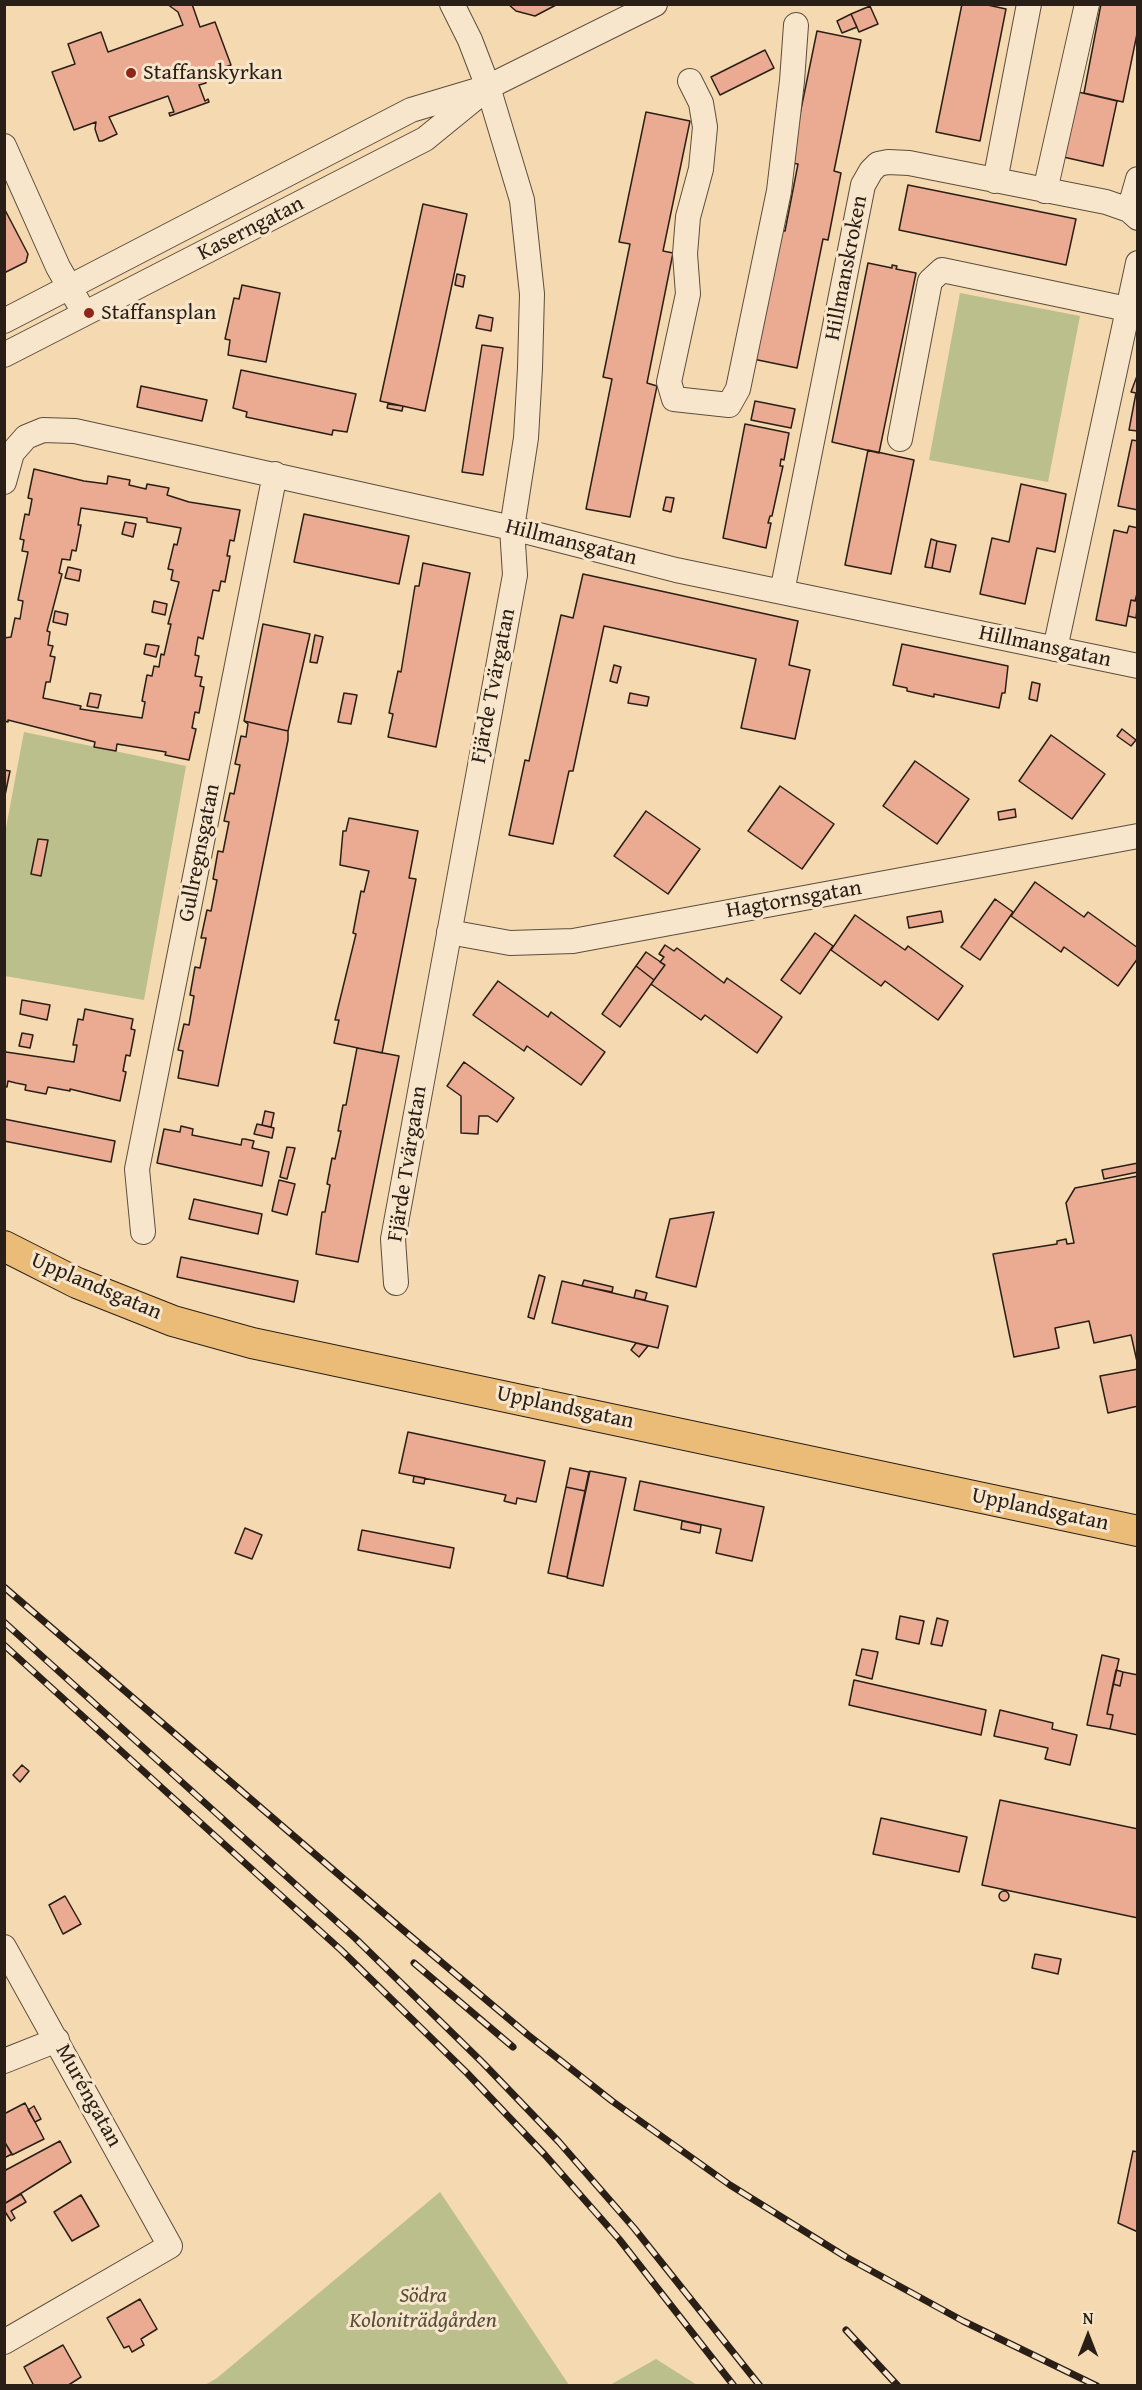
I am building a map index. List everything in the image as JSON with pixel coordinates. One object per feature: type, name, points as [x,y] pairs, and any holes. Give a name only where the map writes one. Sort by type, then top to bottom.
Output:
[{"type":"main road","name":"Upplandsgatan","points":[[4,1246],[77,1284],[174,1321],[252,1343],[1137,1531]]},
{"type":"street","name":"Fjärde Tvärgatan","points":[[396,1283],[393,1239],[515,575],[513,528],[526,438],[532,294],[522,200],[488,87],[452,4]]},
{"type":"street","name":"Kaserngatan","points":[[4,321],[411,110],[488,87],[655,4]]},
{"type":"street","points":[[994,181],[1029,4]]},
{"type":"street","points":[[1045,191],[1087,4]]},
{"type":"street","points":[[690,81],[701,103],[705,127],[701,169],[688,217],[685,254],[688,294],[669,382],[674,399],[729,405],[738,389],[779,191],[796,25]]},
{"type":"street","name":"Kaserngatan","points":[[4,355],[425,139],[488,87]]},
{"type":"street","points":[[4,146],[70,288],[85,315]]},
{"type":"street","name":"Hillmanskroken","points":[[782,592],[863,185],[878,164],[909,163],[1106,202],[1133,214],[1137,179]]},
{"type":"street","points":[[1055,649],[1137,263]]},
{"type":"street","points":[[900,439],[930,281],[942,270],[1127,309]]},
{"type":"street","name":"Hillmansgatan","points":[[4,482],[12,453],[26,437],[43,430],[75,431],[513,528],[676,570],[1137,666]]},
{"type":"street","name":"Gullregnsgatan","points":[[143,1232],[137,1169],[275,474]]},
{"type":"street","name":"Hagtornsgatan","points":[[449,932],[510,942],[573,941],[1137,836]]},
{"type":"street","name":"Muréngatan","points":[[4,1947],[170,2246],[4,2342]]},
{"type":"street","points":[[4,2061],[57,2040]]},
{"type":"green space","points":[[960,293],[1080,316],[1048,482],[929,460]]},
{"type":"green space","points":[[24,732],[186,766],[144,1000],[5,976],[5,833]]},
{"type":"green space","name":"Södra Koloniträdgården","points":[[440,2192],[569,2385],[205,2385],[217,2378]]},
{"type":"green space","points":[[656,2359],[697,2385],[610,2385]]},
{"type":"building","name":"Staffanskyrkan","points":[[167,4],[192,4],[200,27],[215,22],[231,65],[204,75],[206,83],[199,85],[205,101],[208,99],[209,102],[170,116],[169,113],[174,112],[168,96],[109,117],[117,134],[102,141],[99,141],[95,129],[96,122],[74,130],[52,72],[75,64],[68,44],[101,32],[108,52],[183,25],[178,12]]},
{"type":"building","points":[[508,4],[556,5],[535,16],[516,11]]},
{"type":"building","points":[[962,4],[983,4],[1006,9],[980,141],[936,132]]},
{"type":"building","points":[[1101,4],[1138,4],[1138,29],[1123,102],[1084,93]]},
{"type":"building","points":[[870,6],[878,24],[859,32],[851,14]]},
{"type":"building","points":[[851,14],[857,27],[842,33],[837,21]]},
{"type":"building","points":[[817,31],[861,40],[834,171],[841,173],[828,240],[823,239],[797,368],[753,359],[779,230],[785,231],[798,164],[790,163]]},
{"type":"building","points":[[765,50],[774,68],[720,95],[711,77]]},
{"type":"building","points":[[1074,91],[1117,101],[1103,166],[1059,156]]},
{"type":"building","points":[[646,112],[690,121],[663,251],[673,253],[647,383],[657,386],[630,517],[586,509],[612,379],[603,377],[630,244],[619,242]]},
{"type":"building","points":[[908,185],[1076,219],[1066,265],[899,230]]},
{"type":"building","points":[[423,204],[467,214],[425,411],[380,401]]},
{"type":"building","points":[[4,208],[28,254],[26,262],[4,273]]},
{"type":"building","points":[[868,263],[892,268],[892,265],[897,266],[896,269],[916,273],[879,453],[832,442]]},
{"type":"building","points":[[457,274],[465,276],[463,287],[455,285]]},
{"type":"building","points":[[242,285],[280,293],[266,362],[228,355],[230,340],[225,339],[234,298],[239,299]]},
{"type":"building","points":[[479,315],[493,318],[491,331],[476,328]]},
{"type":"building","points":[[482,345],[503,348],[483,475],[462,472]]},
{"type":"building","points":[[241,370],[356,394],[347,432],[333,430],[332,435],[246,417],[247,412],[233,408]]},
{"type":"building","points":[[1137,376],[1138,431],[1129,430],[1136,393],[1131,392]]},
{"type":"building","points":[[141,386],[207,400],[202,421],[137,407]]},
{"type":"building","points":[[755,401],[795,409],[791,428],[751,420]]},
{"type":"building","points":[[388,404],[403,406],[402,411],[387,408]]},
{"type":"building","points":[[745,424],[789,433],[784,460],[781,459],[780,466],[783,466],[772,516],[768,523],[771,523],[766,548],[723,538]]},
{"type":"building","points":[[1132,440],[1138,441],[1138,510],[1118,506]]},
{"type":"building","points":[[868,450],[914,460],[891,574],[845,565]]},
{"type":"building","points":[[34,469],[107,484],[108,476],[130,480],[129,485],[146,489],[147,484],[169,488],[167,495],[189,502],[240,510],[234,541],[230,540],[227,556],[230,556],[225,582],[221,581],[219,591],[213,590],[203,639],[198,637],[195,655],[199,656],[195,676],[202,677],[200,686],[204,687],[199,713],[195,712],[192,728],[196,729],[189,760],[165,755],[166,752],[117,744],[116,751],[94,747],[95,742],[8,720],[8,722],[4,721],[4,638],[11,637],[15,618],[20,619],[23,601],[18,600],[28,552],[22,551],[24,540],[20,539],[25,514],[29,515],[32,499],[28,498]],"holes":[[[81,508],[147,518],[147,522],[181,528],[177,545],[174,544],[168,569],[173,570],[171,580],[179,582],[168,624],[171,624],[159,667],[154,666],[152,676],[147,675],[142,701],[145,702],[142,718],[80,709],[81,706],[43,698],[46,682],[50,682],[55,657],[50,656],[53,646],[48,645],[50,632],[47,631],[62,574],[59,573],[62,559],[70,560],[72,550],[76,551],[81,525],[78,525]]]},
{"type":"building","points":[[1021,484],[1066,494],[1055,552],[1037,548],[1025,604],[980,594],[992,538],[1009,542]]},
{"type":"building","points":[[666,497],[674,498],[671,512],[663,510]]},
{"type":"building","points":[[304,514],[409,536],[399,584],[294,562]]},
{"type":"building","points":[[125,522],[136,524],[133,537],[122,534]]},
{"type":"building","points":[[1129,526],[1138,528],[1138,590],[1135,601],[1131,600],[1126,626],[1096,620],[1114,530],[1127,533]]},
{"type":"building","points":[[931,539],[937,541],[932,568],[925,567]]},
{"type":"building","points":[[937,541],[956,545],[950,572],[932,568]]},
{"type":"building","points":[[423,563],[470,573],[436,747],[388,737],[393,714],[389,713],[398,671],[401,672],[415,586],[419,586]]},
{"type":"building","points":[[68,567],[81,570],[79,581],[65,578]]},
{"type":"building","points":[[583,574],[798,621],[789,665],[810,670],[795,739],[741,728],[756,659],[604,626],[573,771],[569,771],[553,844],[509,835],[525,760],[529,761],[561,615],[573,618]]},
{"type":"building","points":[[1131,600],[1138,601],[1136,618],[1128,616]]},
{"type":"building","points":[[154,601],[167,604],[165,615],[152,612]]},
{"type":"building","points":[[55,611],[68,614],[66,625],[53,622]]},
{"type":"building","points":[[263,624],[310,634],[288,731],[244,721]]},
{"type":"building","points":[[315,635],[323,637],[317,663],[310,662]]},
{"type":"building","points":[[146,644],[159,646],[156,657],[144,654]]},
{"type":"building","points":[[902,644],[1008,666],[1005,693],[1002,693],[999,708],[934,694],[934,697],[907,691],[907,688],[893,685]]},
{"type":"building","points":[[614,665],[621,667],[617,683],[610,681]]},
{"type":"building","points":[[1032,682],[1040,684],[1037,701],[1029,699]]},
{"type":"building","points":[[90,693],[101,695],[98,708],[87,706]]},
{"type":"building","points":[[344,693],[357,695],[351,724],[338,722]]},
{"type":"building","points":[[630,693],[649,697],[647,706],[628,703]]},
{"type":"building","points":[[244,721],[288,731],[288,740],[218,1086],[178,1078],[183,1051],[178,1050],[184,1024],[189,1025],[194,996],[190,995],[195,967],[200,968],[206,938],[201,938],[207,910],[211,911],[217,880],[213,879],[218,851],[223,852],[229,822],[224,821],[230,793],[234,794],[240,765],[235,764],[241,736],[246,737],[248,724]]},
{"type":"building","points":[[1122,729],[1136,740],[1131,746],[1117,736]]},
{"type":"building","points":[[1051,735],[1105,774],[1072,819],[1019,781]]},
{"type":"building","points":[[915,761],[969,799],[937,844],[883,806]]},
{"type":"building","points":[[4,770],[10,771],[4,800]]},
{"type":"building","points":[[780,786],[834,824],[802,869],[748,831]]},
{"type":"building","points":[[1015,809],[1016,817],[999,820],[998,812]]},
{"type":"building","points":[[646,811],[700,849],[668,894],[614,856]]},
{"type":"building","points":[[349,818],[418,831],[409,878],[416,879],[382,1053],[334,1043],[339,1020],[335,1020],[356,934],[353,933],[361,891],[364,892],[369,871],[340,865],[343,831],[346,831]]},
{"type":"building","points":[[38,839],[48,840],[41,876],[31,874]]},
{"type":"building","points":[[1035,882],[1084,917],[1088,912],[1138,948],[1138,958],[1118,986],[1064,947],[1061,952],[1011,916]]},
{"type":"building","points":[[995,899],[1013,912],[980,960],[961,947]]},
{"type":"building","points":[[941,911],[943,922],[909,928],[907,917]]},
{"type":"building","points":[[855,915],[905,950],[908,946],[963,986],[938,1020],[885,981],[881,986],[831,950]]},
{"type":"building","points":[[815,933],[833,946],[800,994],[781,980]]},
{"type":"building","points":[[665,945],[674,951],[677,948],[724,983],[727,978],[782,1017],[757,1053],[705,1015],[701,1020],[651,984],[665,965],[660,962],[664,957],[659,954]]},
{"type":"building","points":[[646,952],[665,965],[654,980],[636,966]]},
{"type":"building","points":[[636,966],[654,980],[620,1027],[602,1014]]},
{"type":"building","points":[[498,981],[548,1017],[551,1012],[605,1052],[581,1085],[527,1046],[524,1051],[473,1015]]},
{"type":"building","points":[[22,1000],[50,1005],[47,1020],[20,1014]]},
{"type":"building","points":[[85,1009],[133,1019],[131,1029],[135,1030],[130,1056],[126,1055],[123,1071],[126,1072],[120,1101],[70,1089],[70,1091],[48,1087],[46,1094],[25,1090],[26,1085],[8,1081],[7,1087],[4,1086],[4,1048],[6,1052],[74,1062],[77,1045],[73,1045],[78,1019],[83,1020]]},
{"type":"building","points":[[22,1033],[33,1035],[30,1048],[19,1046]]},
{"type":"building","points":[[357,1048],[399,1056],[358,1262],[316,1254],[322,1212],[325,1212],[330,1185],[327,1184],[332,1158],[335,1159],[341,1131],[338,1131],[343,1105],[346,1105]]},
{"type":"building","points":[[464,1062],[514,1098],[497,1122],[488,1116],[479,1116],[478,1134],[461,1133],[461,1096],[447,1086]]},
{"type":"building","points":[[265,1111],[274,1113],[271,1127],[262,1125]]},
{"type":"building","points":[[4,1119],[115,1141],[111,1162],[4,1141]]},
{"type":"building","points":[[257,1124],[274,1128],[272,1138],[254,1134]]},
{"type":"building","points":[[181,1126],[193,1129],[192,1135],[241,1145],[242,1139],[254,1141],[252,1148],[269,1152],[262,1186],[157,1163],[164,1129],[180,1132]]},
{"type":"building","points":[[287,1147],[295,1148],[287,1179],[280,1177]]},
{"type":"building","points":[[1138,1163],[1138,1172],[1104,1179],[1102,1170]]},
{"type":"building","points":[[1138,1176],[1138,1366],[1131,1335],[1094,1343],[1089,1321],[1055,1328],[1059,1348],[1014,1357],[993,1254],[1057,1244],[1057,1241],[1066,1239],[1067,1244],[1074,1243],[1066,1203],[1075,1188]]},
{"type":"building","points":[[279,1180],[295,1184],[287,1215],[272,1211]]},
{"type":"building","points":[[194,1199],[262,1214],[258,1234],[189,1219]]},
{"type":"building","points":[[714,1212],[696,1287],[656,1277],[670,1219]]},
{"type":"building","points":[[181,1257],[298,1281],[294,1302],[177,1277]]},
{"type":"building","points":[[539,1275],[545,1277],[534,1319],[528,1317]]},
{"type":"building","points":[[584,1280],[613,1287],[612,1292],[582,1286]]},
{"type":"building","points":[[562,1281],[668,1306],[658,1348],[552,1323]]},
{"type":"building","points":[[636,1290],[647,1293],[645,1300],[634,1298]]},
{"type":"building","points":[[636,1343],[648,1346],[639,1357],[631,1350]]},
{"type":"building","points":[[1138,1369],[1138,1406],[1108,1413],[1100,1376]]},
{"type":"building","points":[[408,1432],[545,1461],[536,1502],[517,1498],[516,1504],[504,1501],[506,1495],[399,1473]]},
{"type":"building","points":[[570,1468],[589,1472],[585,1491],[566,1487]]},
{"type":"building","points":[[590,1471],[626,1478],[603,1586],[567,1578]]},
{"type":"building","points":[[414,1476],[425,1478],[424,1484],[413,1482]]},
{"type":"building","points":[[640,1481],[764,1507],[752,1561],[716,1553],[721,1529],[634,1510]]},
{"type":"building","points":[[566,1487],[585,1491],[567,1577],[548,1573]]},
{"type":"building","points":[[682,1521],[701,1525],[700,1533],[681,1529]]},
{"type":"building","points":[[245,1528],[262,1535],[252,1559],[235,1553]]},
{"type":"building","points":[[362,1530],[454,1548],[450,1568],[358,1550]]},
{"type":"building","points":[[900,1616],[924,1621],[919,1644],[896,1639]]},
{"type":"building","points":[[937,1618],[948,1621],[942,1646],[931,1644]]},
{"type":"building","points":[[862,1649],[878,1652],[872,1679],[856,1675]]},
{"type":"building","points":[[1102,1655],[1119,1659],[1107,1714],[1113,1715],[1110,1729],[1087,1725]]},
{"type":"building","points":[[1116,1670],[1123,1672],[1120,1686],[1113,1684]]},
{"type":"building","points":[[1123,1672],[1138,1675],[1138,1735],[1110,1729],[1113,1715],[1107,1714],[1113,1684],[1120,1686]]},
{"type":"building","points":[[854,1680],[986,1710],[981,1735],[849,1705]]},
{"type":"building","points":[[1000,1710],[1053,1723],[1052,1729],[1077,1735],[1070,1765],[1045,1759],[1048,1748],[994,1736]]},
{"type":"building","points":[[22,1765],[29,1771],[20,1782],[13,1775]]},
{"type":"building","points":[[1000,1800],[1138,1829],[1138,1918],[982,1885]]},
{"type":"building","points":[[881,1818],[967,1837],[959,1872],[873,1854]]},
{"type":"building","points":[[1004,1891],[1008,1892],[1008,1900],[1004,1901],[1000,1900],[999,1896],[1000,1892]]},
{"type":"building","points":[[65,1896],[81,1924],[63,1934],[49,1905]]},
{"type":"building","points":[[1035,1954],[1061,1959],[1058,1974],[1032,1968]]},
{"type":"building","points":[[25,2103],[44,2139],[12,2155],[4,2141],[4,2114]]},
{"type":"building","points":[[34,2106],[41,2119],[35,2122],[28,2110]]},
{"type":"building","points":[[4,2141],[12,2154],[4,2158]]},
{"type":"building","points":[[60,2141],[71,2162],[4,2204],[4,2171]]},
{"type":"building","points":[[1133,2151],[1138,2152],[1138,2232],[1118,2223]]},
{"type":"building","points":[[21,2194],[26,2202],[11,2211],[15,2218],[11,2221],[4,2210],[4,2204]]},
{"type":"building","points":[[81,2195],[99,2226],[72,2241],[54,2212]]},
{"type":"building","points":[[140,2299],[157,2329],[141,2339],[144,2345],[132,2352],[129,2346],[124,2348],[107,2318]]},
{"type":"building","points":[[63,2345],[81,2377],[67,2386],[34,2386],[24,2367]]},
{"type":"railway","points":[[4,1587],[402,1929],[528,2035],[612,2101],[730,2185],[846,2257],[963,2321],[1097,2386]]},
{"type":"railway","points":[[4,1622],[355,1938],[483,2063],[559,2142],[634,2228],[760,2386]]},
{"type":"railway","points":[[4,1645],[341,1950],[467,2073],[545,2155],[619,2239],[734,2386]]},
{"type":"railway","points":[[414,1963],[513,2047]]},
{"type":"railway","points":[[846,2330],[898,2386]]},
{"type":"place","name":"Staffanskyrkan","points":[[131,73]]},
{"type":"place","name":"Staffansplan","points":[[89,313]]}]
